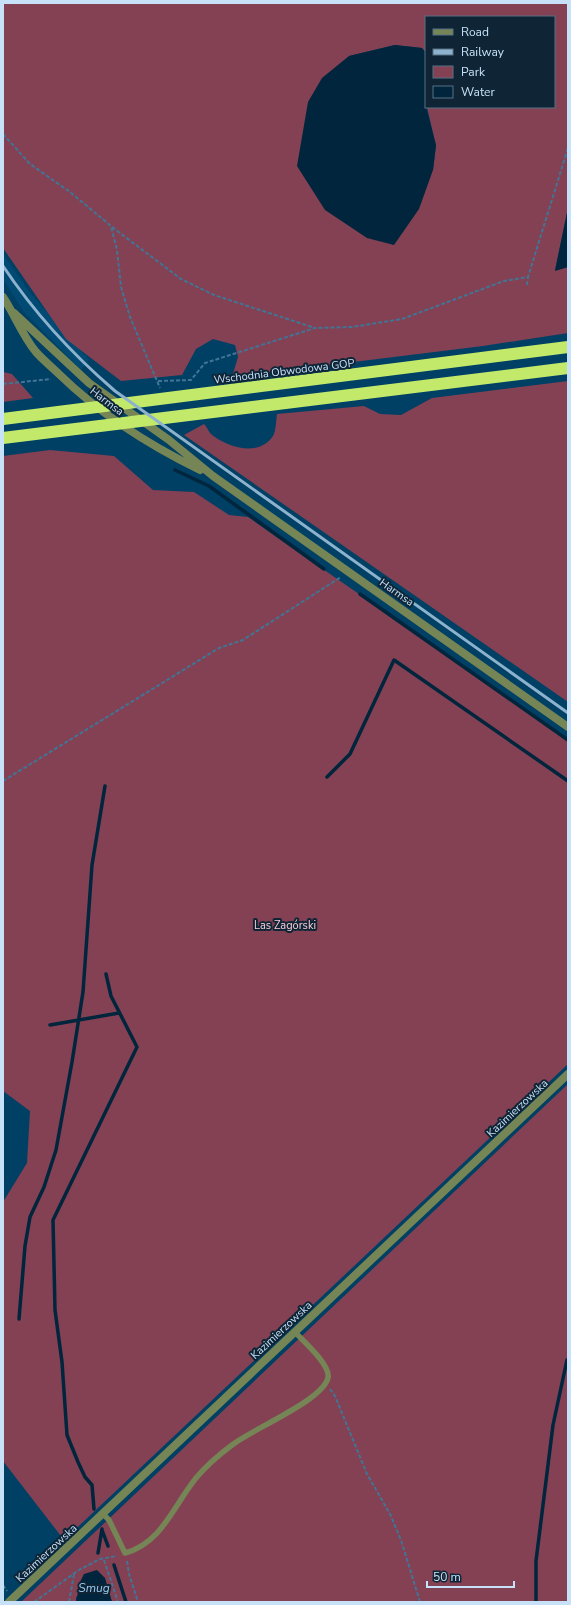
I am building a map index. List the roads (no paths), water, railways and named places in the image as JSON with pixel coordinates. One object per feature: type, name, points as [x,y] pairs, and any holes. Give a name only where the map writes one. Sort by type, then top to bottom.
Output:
[{"type":"highway","name":"Wschodnia Obwodowa GOP","points":[[3,419],[568,347]]},
{"type":"highway","points":[[3,438],[231,411],[568,368]]},
{"type":"street","name":"Harmsa","points":[[3,297],[14,313],[26,339],[33,348],[84,398],[155,448],[213,476]]},
{"type":"street","name":"Harmsa","points":[[14,313],[89,383],[169,440],[213,476],[568,727]]},
{"type":"street","name":"Kazimierzowska","points":[[9,1602],[568,1074]]},
{"type":"lane","points":[[103,1514],[109,1520],[125,1553],[136,1550],[161,1530],[197,1477],[233,1444],[289,1412],[313,1396],[325,1384],[328,1377],[324,1365],[295,1332]]},
{"type":"water","points":[[395,45],[422,48],[425,52],[425,108],[426,108],[436,145],[433,170],[419,209],[394,245],[367,238],[325,210],[297,166],[308,102],[322,78],[349,56]]},
{"type":"water","points":[[568,208],[568,267],[555,271]]},
{"type":"water","name":"Smug","points":[[97,1570],[105,1578],[112,1602],[76,1602],[80,1582],[84,1574]]},
{"type":"waterway","points":[[175,470],[209,486],[324,569]]},
{"type":"waterway","points":[[360,594],[568,740]]},
{"type":"waterway","points":[[327,777],[350,754],[394,660],[568,781]]},
{"type":"waterway","points":[[19,1319],[25,1246],[30,1217],[44,1187],[56,1150],[72,1062],[83,992],[92,865],[105,786]]},
{"type":"waterway","points":[[94,1509],[92,1485],[85,1477],[67,1435],[62,1362],[55,1310],[53,1220],[137,1047],[111,996],[106,974]]},
{"type":"waterway","points":[[50,1025],[119,1013]]},
{"type":"waterway","points":[[536,1602],[536,1561],[553,1425],[567,1360]]},
{"type":"waterway","points":[[98,1553],[102,1529]]},
{"type":"waterway","points":[[102,1530],[108,1546]]},
{"type":"waterway","points":[[114,1565],[126,1602]]},
{"type":"railway","points":[[3,266],[28,301],[55,333],[84,363],[115,391],[568,713]]},
{"type":"park label","name":"Las Zagórski","points":[[285,925]]}]
